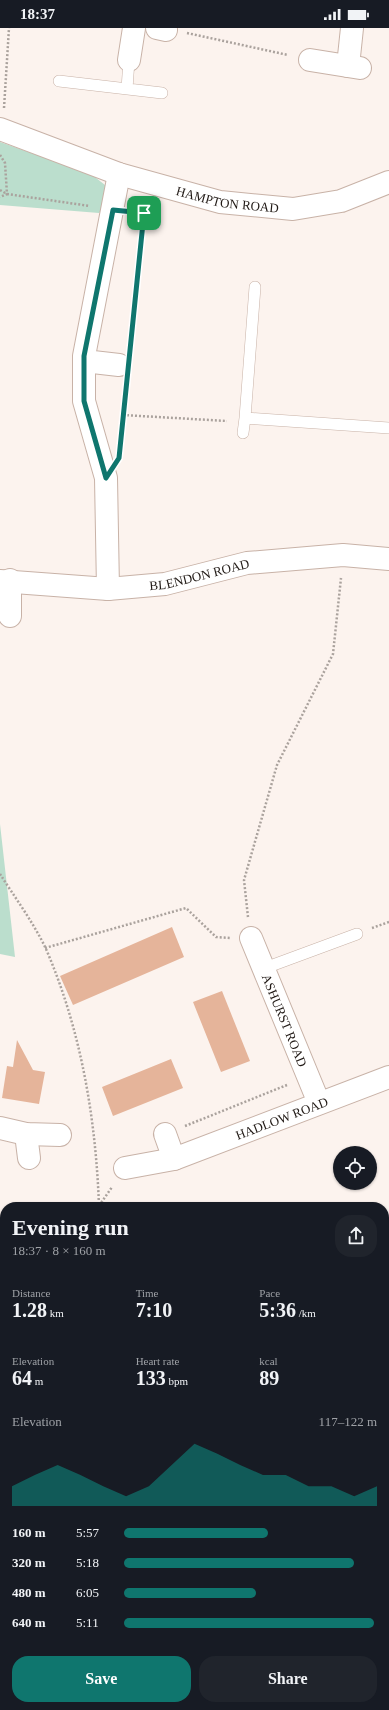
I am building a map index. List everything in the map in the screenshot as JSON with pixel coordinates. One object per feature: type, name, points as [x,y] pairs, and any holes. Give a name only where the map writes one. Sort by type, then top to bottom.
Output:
[{"type":"street","points":[[129,60],[134,28]]},
{"type":"street","points":[[310,60],[354,67],[352,28]]},
{"type":"street","name":"HAMPTON ROAD","points":[[0,129],[119,174],[220,202],[293,209],[341,201],[389,182]]},
{"type":"street","points":[[108,589],[106,478],[84,401],[84,361],[119,174]]},
{"type":"street","points":[[84,361],[125,367]]},
{"type":"street","name":"BLENDON ROAD","points":[[10,616],[5,580],[108,589],[165,584],[247,563],[343,555],[389,559]]},
{"type":"street","name":"ASHURST ROAD","points":[[251,938],[265,968],[319,1103]]},
{"type":"street","name":"HADLOW ROAD","points":[[125,1168],[174,1159],[389,1077]]},
{"type":"street","points":[[0,1128],[26,1134],[60,1135]]},
{"type":"street","points":[[26,1134],[29,1158]]},
{"type":"street","points":[[165,1134],[174,1159]]},
{"type":"lane","points":[[126,89],[129,60]]},
{"type":"lane","points":[[59,81],[162,93]]},
{"type":"lane","points":[[254,287],[244,424],[389,428]]},
{"type":"lane","points":[[265,968],[357,934]]},
{"type":"path","points":[[0,106],[4,108],[9,28]]},
{"type":"path","points":[[161,29],[310,60]]},
{"type":"path","points":[[0,155],[5,163],[7,194]]},
{"type":"path","points":[[0,190],[7,194],[113,210],[144,213],[125,367],[120,444]]},
{"type":"path","points":[[0,197],[7,194]]},
{"type":"path","points":[[123,414],[244,424]]},
{"type":"path","points":[[45,948],[186,908],[216,937],[251,938],[244,880],[277,765],[333,654],[343,555]]},
{"type":"path","points":[[0,874],[45,948],[75,1034],[88,1093],[99,1202]]},
{"type":"path","points":[[165,1134],[309,1076]]},
{"type":"green space","points":[[0,142],[91,174],[105,185],[109,201],[99,213],[0,205]]},
{"type":"green space","points":[[0,824],[15,957],[0,954]]},
{"type":"building","points":[[172,927],[184,957],[73,1005],[60,976]]},
{"type":"building","points":[[222,991],[250,1061],[221,1072],[193,1002]]},
{"type":"building","points":[[17,1040],[33,1070],[45,1072],[39,1104],[2,1098],[7,1066],[13,1067]]},
{"type":"building","points":[[171,1059],[183,1088],[113,1116],[102,1087]]},
{"type":"route","points":[[113,210],[144,213],[119,458],[106,478],[84,401],[84,356],[113,210]]}]
